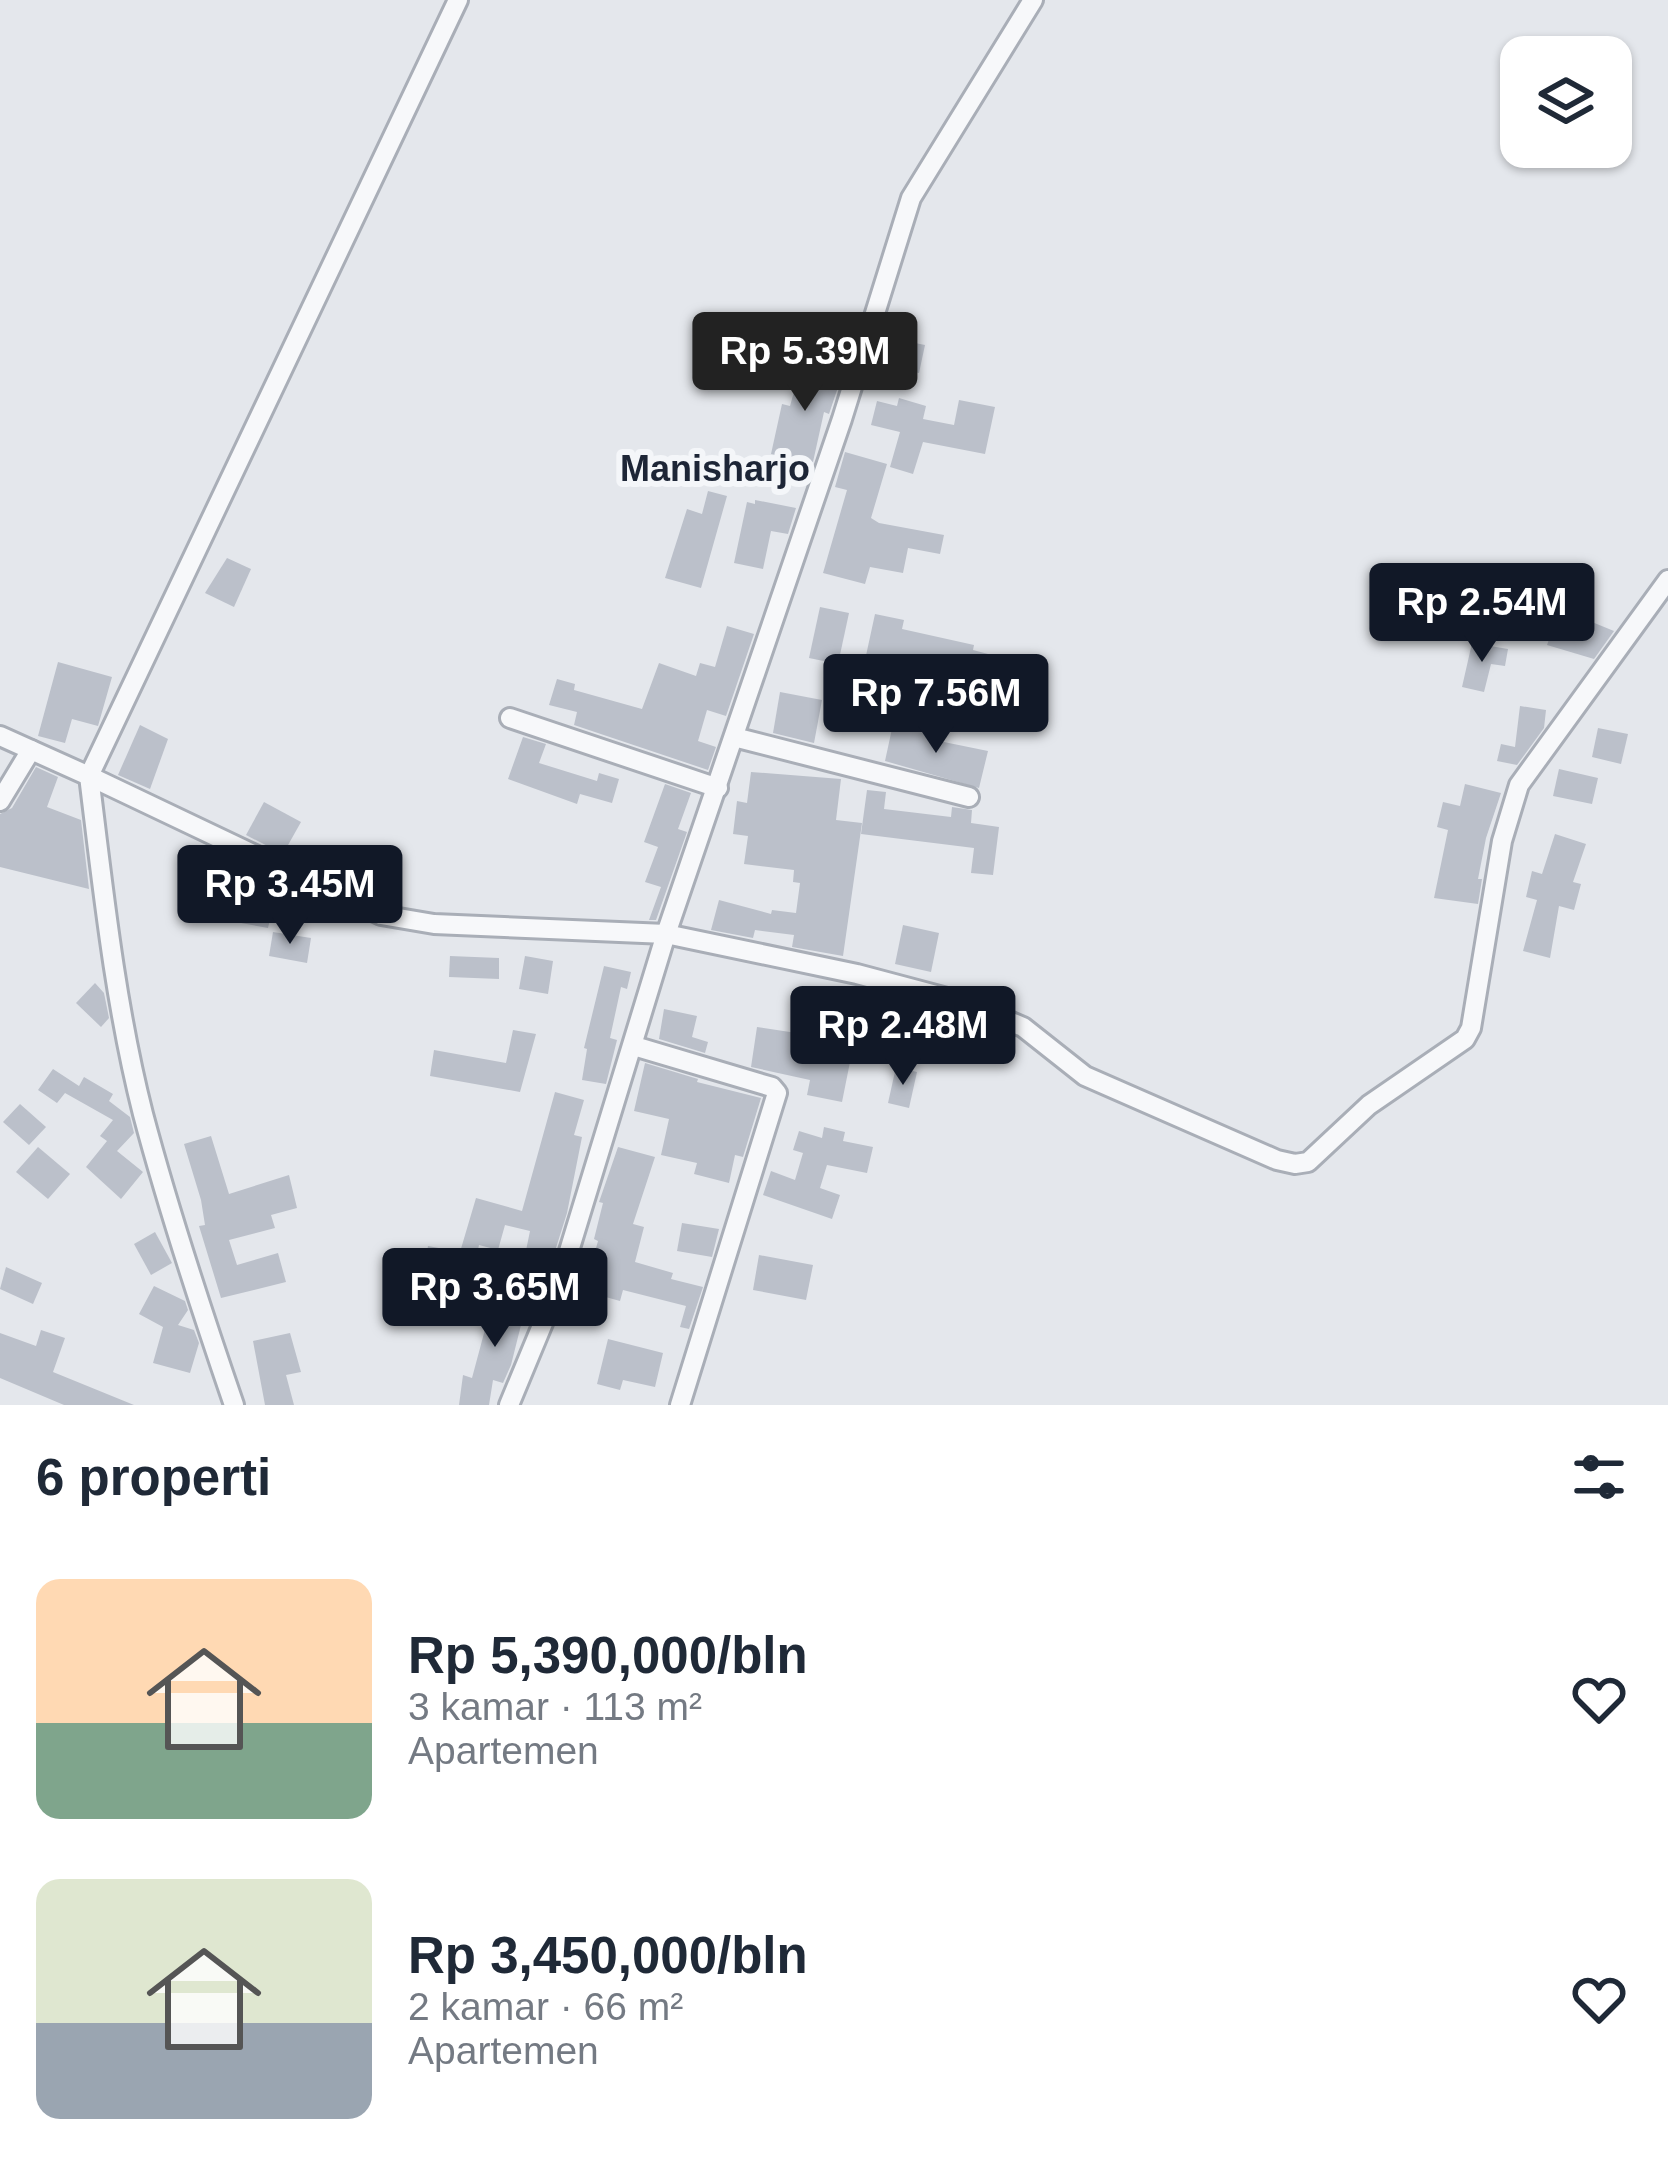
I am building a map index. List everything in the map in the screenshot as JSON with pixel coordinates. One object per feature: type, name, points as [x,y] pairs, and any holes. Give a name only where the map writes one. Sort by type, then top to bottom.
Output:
[{"type":"street","points":[[234,1405],[188,1273],[142,1110],[109,933],[89,776],[458,0]]},
{"type":"street","points":[[509,1405],[558,1287],[666,934],[842,419],[910,198],[1033,0]]},
{"type":"street","points":[[0,736],[381,915],[434,924],[666,934],[857,974],[966,1003],[1023,1027],[1085,1076],[1294,1164],[1309,1162],[1369,1106],[1465,1039],[1471,1028],[1502,841],[1519,785],[1668,580]]},
{"type":"street","points":[[510,718],[718,788]]},
{"type":"street","points":[[734,737],[969,797]]},
{"type":"street","points":[[0,801],[31,750]]},
{"type":"street","points":[[634,1046],[772,1087],[777,1093],[680,1405]]},
{"type":"building","points":[[895,339],[925,345],[919,373],[889,367]]},
{"type":"building","points":[[803,360],[827,367],[823,380],[839,384],[829,414],[824,412],[813,462],[771,454],[782,404],[790,406]]},
{"type":"building","points":[[899,398],[926,406],[923,419],[954,425],[959,400],[995,407],[985,454],[923,442],[913,474],[890,467],[900,432],[871,425],[877,401],[897,406]]},
{"type":"building","points":[[845,452],[887,464],[871,518],[944,535],[940,554],[908,548],[903,573],[870,567],[865,584],[823,573],[847,490],[835,487]]},
{"type":"building","points":[[708,491],[727,496],[701,588],[665,578],[687,509],[702,514]]},
{"type":"building","points":[[755,500],[796,508],[788,534],[771,531],[763,569],[734,563],[747,502],[755,504]]},
{"type":"building","points":[[227,558],[251,569],[234,607],[205,593]]},
{"type":"building","points":[[820,607],[849,613],[838,664],[809,658]]},
{"type":"building","points":[[1560,609],[1614,631],[1594,659],[1547,645]]},
{"type":"building","points":[[875,614],[904,620],[902,629],[974,645],[973,650],[1003,658],[993,693],[897,669],[883,724],[836,713],[847,670],[862,674]]},
{"type":"building","points":[[727,626],[754,634],[726,716],[707,710],[698,741],[716,747],[708,770],[574,725],[577,712],[549,705],[557,679],[575,684],[574,690],[642,709],[659,663],[696,676],[700,663],[715,667]]},
{"type":"building","points":[[1472,643],[1508,649],[1505,666],[1491,664],[1484,692],[1462,687]]},
{"type":"building","points":[[58,662],[112,677],[98,726],[72,719],[65,743],[38,736]]},
{"type":"building","points":[[780,692],[822,700],[814,743],[773,733]]},
{"type":"building","points":[[1520,706],[1546,710],[1544,728],[1517,765],[1497,761],[1501,744],[1515,747]]},
{"type":"building","points":[[893,724],[940,735],[939,741],[988,751],[979,788],[885,761]]},
{"type":"building","points":[[140,725],[168,739],[150,789],[118,775]]},
{"type":"building","points":[[1598,728],[1628,734],[1621,764],[1592,757]]},
{"type":"building","points":[[523,737],[546,744],[539,763],[597,781],[599,773],[619,779],[612,803],[580,794],[577,804],[508,779]]},
{"type":"building","points":[[36,767],[58,777],[47,807],[81,820],[89,889],[0,867],[0,814],[12,808]]},
{"type":"building","points":[[1559,769],[1598,778],[1592,804],[1553,796]]},
{"type":"building","points":[[751,772],[841,779],[836,820],[862,823],[843,956],[792,947],[794,935],[755,930],[753,938],[711,930],[719,900],[771,914],[772,910],[796,913],[800,883],[793,882],[794,870],[744,864],[748,836],[733,834],[737,801],[747,803]]},
{"type":"building","points":[[665,784],[691,793],[678,829],[687,832],[656,920],[649,920],[661,887],[645,882],[658,847],[644,842]]},
{"type":"building","points":[[1465,784],[1501,793],[1486,838],[1478,904],[1434,898],[1448,830],[1437,827],[1443,802],[1460,806]]},
{"type":"building","points":[[867,790],[886,792],[884,809],[951,817],[952,807],[972,810],[971,823],[999,827],[993,875],[971,873],[974,848],[861,834]]},
{"type":"building","points":[[264,802],[301,822],[283,854],[246,835]]},
{"type":"building","points":[[1555,834],[1586,844],[1573,882],[1581,884],[1574,910],[1559,906],[1550,958],[1523,951],[1537,900],[1526,897],[1532,871],[1542,874]]},
{"type":"building","points":[[251,878],[278,884],[268,928],[241,923]]},
{"type":"building","points":[[903,925],[939,933],[931,972],[895,964]]},
{"type":"building","points":[[273,932],[311,938],[307,963],[269,956]]},
{"type":"building","points":[[450,956],[499,958],[499,979],[449,977]]},
{"type":"building","points":[[525,956],[553,961],[548,994],[519,989]]},
{"type":"building","points":[[604,966],[631,972],[627,989],[621,987],[610,1038],[617,1040],[606,1084],[582,1080],[584,1048]]},
{"type":"building","points":[[95,983],[104,993],[109,1018],[101,1027],[76,1003]]},
{"type":"building","points":[[862,1000],[914,1014],[904,1057],[852,1044]]},
{"type":"building","points":[[664,1009],[697,1016],[692,1037],[708,1042],[705,1053],[659,1039]]},
{"type":"building","points":[[757,1027],[853,1047],[842,1102],[807,1095],[810,1080],[751,1067]]},
{"type":"building","points":[[513,1030],[536,1034],[520,1092],[430,1076],[434,1050],[506,1063]]},
{"type":"building","points":[[645,1063],[761,1098],[743,1157],[735,1155],[729,1183],[694,1174],[697,1163],[661,1155],[669,1119],[634,1111]]},
{"type":"building","points":[[896,1067],[917,1072],[909,1108],[888,1103]]},
{"type":"building","points":[[53,1069],[79,1086],[84,1077],[113,1094],[109,1101],[130,1117],[134,1133],[117,1151],[143,1172],[121,1199],[86,1167],[107,1141],[100,1136],[113,1120],[65,1093],[57,1103],[38,1090]]},
{"type":"building","points":[[555,1092],[584,1100],[574,1135],[582,1137],[567,1213],[549,1270],[523,1265],[530,1231],[505,1225],[498,1250],[479,1245],[470,1290],[421,1284],[428,1246],[460,1252],[476,1198],[522,1211]]},
{"type":"building","points":[[20,1104],[46,1127],[29,1145],[3,1122]]},
{"type":"building","points":[[824,1127],[845,1132],[843,1141],[873,1147],[867,1173],[827,1165],[820,1188],[840,1195],[832,1219],[763,1195],[771,1171],[795,1180],[803,1153],[793,1150],[799,1131],[822,1138]]},
{"type":"building","points":[[211,1136],[229,1194],[289,1175],[297,1208],[271,1215],[275,1228],[229,1240],[237,1265],[278,1253],[286,1282],[221,1298],[199,1226],[205,1225],[201,1200],[184,1144]]},
{"type":"building","points":[[38,1147],[70,1174],[48,1199],[16,1172]]},
{"type":"building","points":[[618,1147],[655,1157],[633,1224],[644,1227],[635,1262],[703,1287],[689,1329],[680,1327],[686,1306],[623,1290],[620,1301],[584,1291],[598,1241],[594,1239],[603,1203],[599,1202]]},
{"type":"building","points":[[682,1223],[719,1229],[712,1257],[677,1251]]},
{"type":"building","points":[[155,1232],[172,1263],[151,1275],[134,1244]]},
{"type":"building","points":[[759,1255],[813,1265],[806,1300],[753,1290]]},
{"type":"building","points":[[6,1267],[42,1283],[33,1304],[0,1289]]},
{"type":"building","points":[[154,1286],[185,1301],[188,1310],[178,1325],[194,1330],[199,1343],[190,1373],[153,1363],[163,1327],[139,1314]]},
{"type":"building","points":[[495,1292],[527,1301],[511,1365],[503,1383],[493,1380],[489,1405],[459,1405],[463,1375],[472,1378]]},
{"type":"building","points":[[41,1330],[65,1338],[53,1372],[134,1405],[64,1405],[0,1378],[0,1333],[36,1346]]},
{"type":"building","points":[[290,1333],[301,1372],[286,1375],[294,1405],[265,1405],[253,1341]]},
{"type":"building","points":[[608,1339],[663,1353],[655,1387],[623,1380],[620,1390],[597,1384]]},
{"type":"district","name":"Manisharjo","points":[[715,468]]}]
